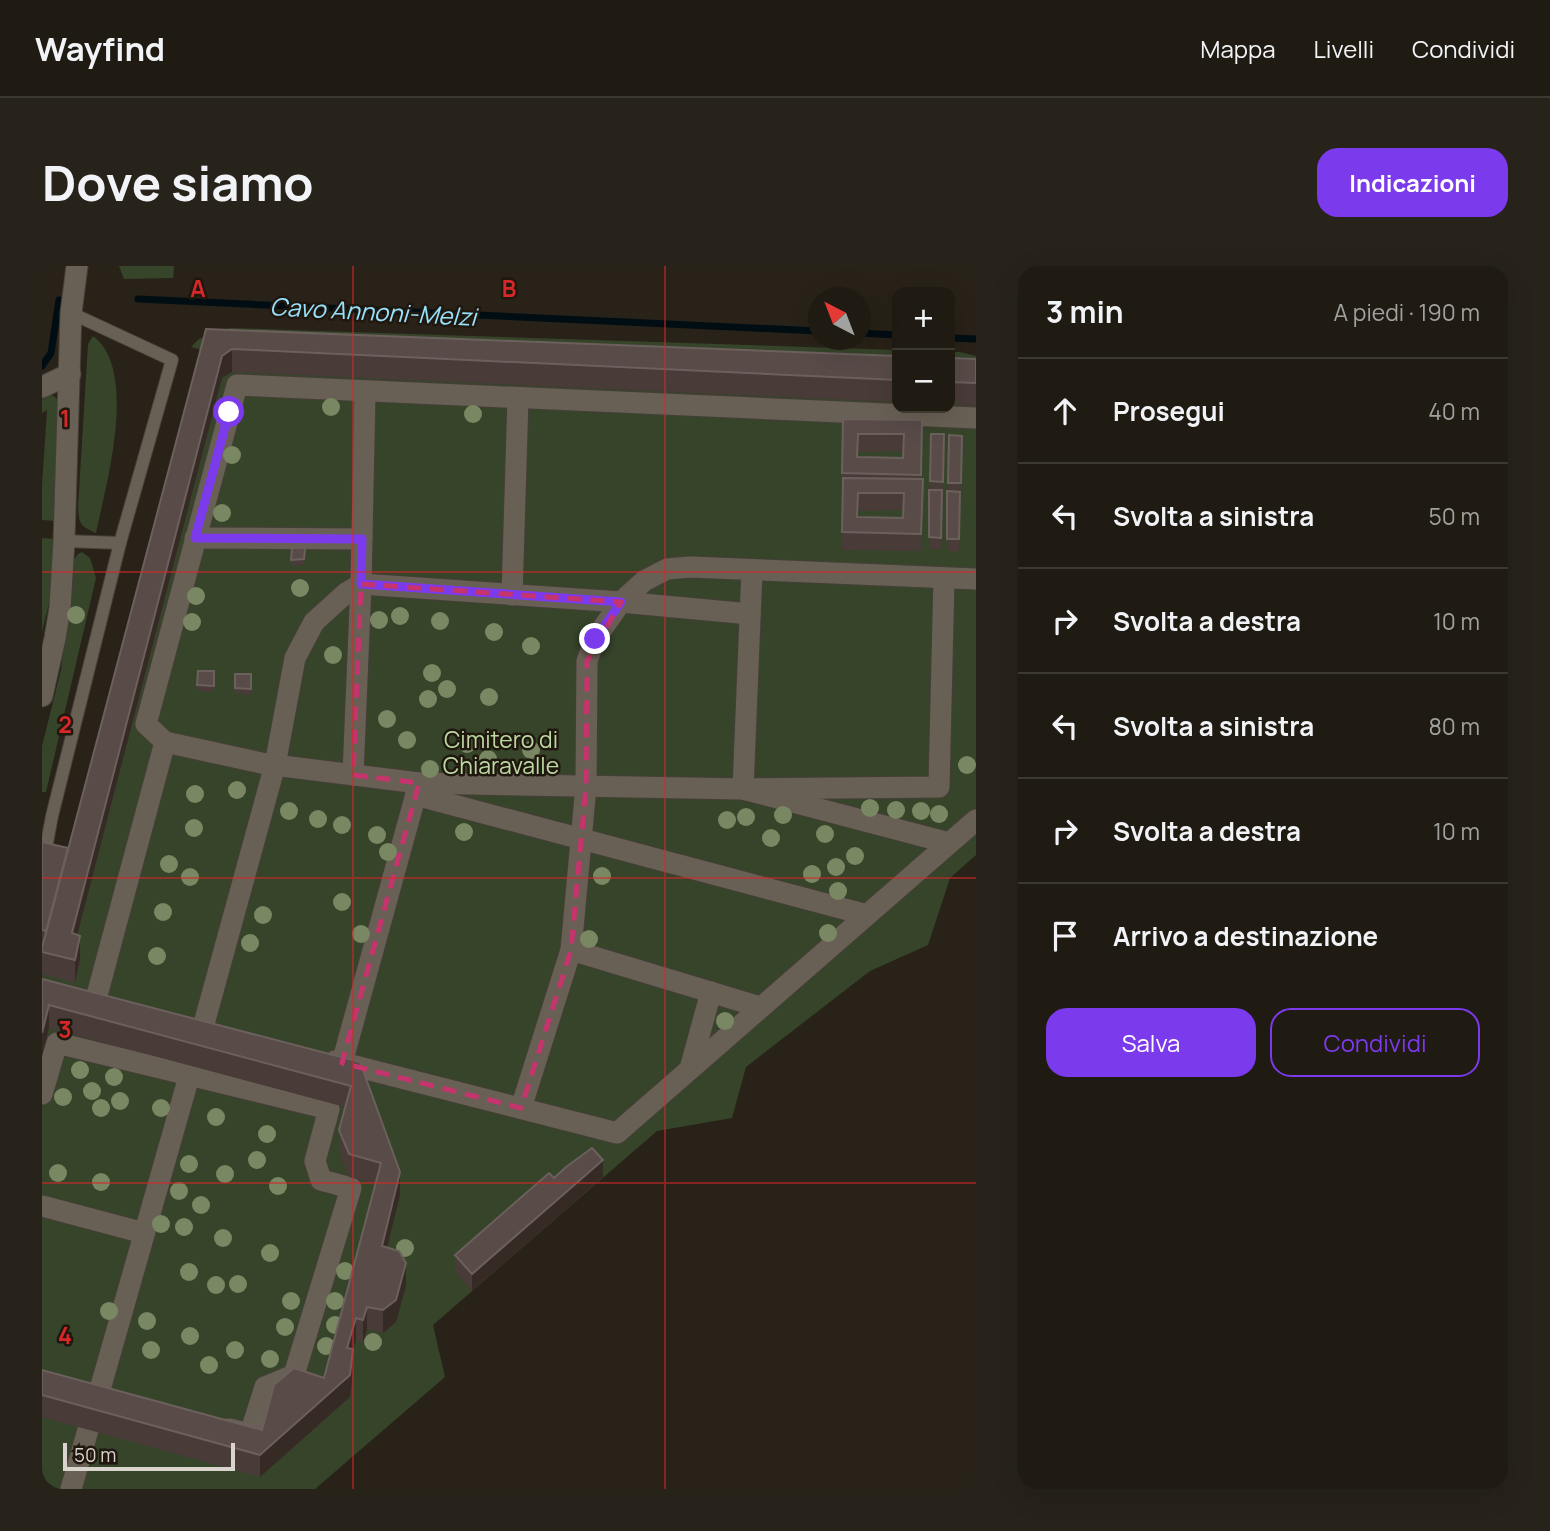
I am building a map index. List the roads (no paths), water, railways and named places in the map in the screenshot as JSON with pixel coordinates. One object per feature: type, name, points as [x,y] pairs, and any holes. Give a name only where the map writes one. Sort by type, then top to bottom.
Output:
[{"type":"street","points":[[42,696],[60,608],[71,313],[78,266]]},
{"type":"street","points":[[42,387],[69,374]]},
{"type":"street","points":[[867,915],[582,839],[418,789],[353,775],[275,765],[165,742],[146,724],[237,385],[976,418]]},
{"type":"street","points":[[353,775],[365,391]]},
{"type":"street","points":[[512,595],[518,398]]},
{"type":"street","points":[[195,538],[362,539]]},
{"type":"street","points":[[521,1108],[572,950],[586,786],[587,661],[595,639],[621,602],[644,581],[667,569],[976,579]]},
{"type":"street","points":[[743,789],[752,570]]},
{"type":"street","points":[[418,789],[586,786],[743,789],[939,787],[944,578]]},
{"type":"street","points":[[228,1033],[197,1031],[275,765],[295,658],[314,622],[346,593],[361,584],[750,614]]},
{"type":"street","points":[[75,993],[103,1000],[165,742]]},
{"type":"street","points":[[342,1063],[418,789]]},
{"type":"street","points":[[743,789],[949,843]]},
{"type":"street","points":[[317,1056],[617,1133],[976,820]]},
{"type":"street","points":[[572,950],[760,1007]]},
{"type":"street","points":[[690,1069],[712,992]]},
{"type":"street","points":[[42,1094],[57,1043],[190,1070],[329,1109],[315,1161],[321,1180],[351,1188],[294,1375],[265,1387],[250,1434],[212,1424]]},
{"type":"street","points":[[97,1401],[190,1070]]},
{"type":"street","points":[[42,1206],[144,1233]]},
{"type":"street","points":[[76,1389],[97,1401],[124,1402]]},
{"type":"street","points":[[71,1489],[88,1430]]},
{"type":"lane","points":[[46,848],[47,814],[172,360],[71,313]]},
{"type":"lane","points":[[64,541],[120,542]]},
{"type":"waterway","name":"Cavo Annoni-Melzi","points":[[138,299],[808,331]]},
{"type":"waterway","name":"Cavo Annoni-Melzi","points":[[42,366],[51,353],[59,300]]},
{"type":"waterway","name":"Cavo Annoni-Melzi","points":[[871,334],[892,335]]},
{"type":"waterway","name":"Cavo Annoni-Melzi","points":[[955,338],[976,339]]},
{"type":"park label","name":"Cimitero di Chiaravalle","points":[[501,752]]}]
